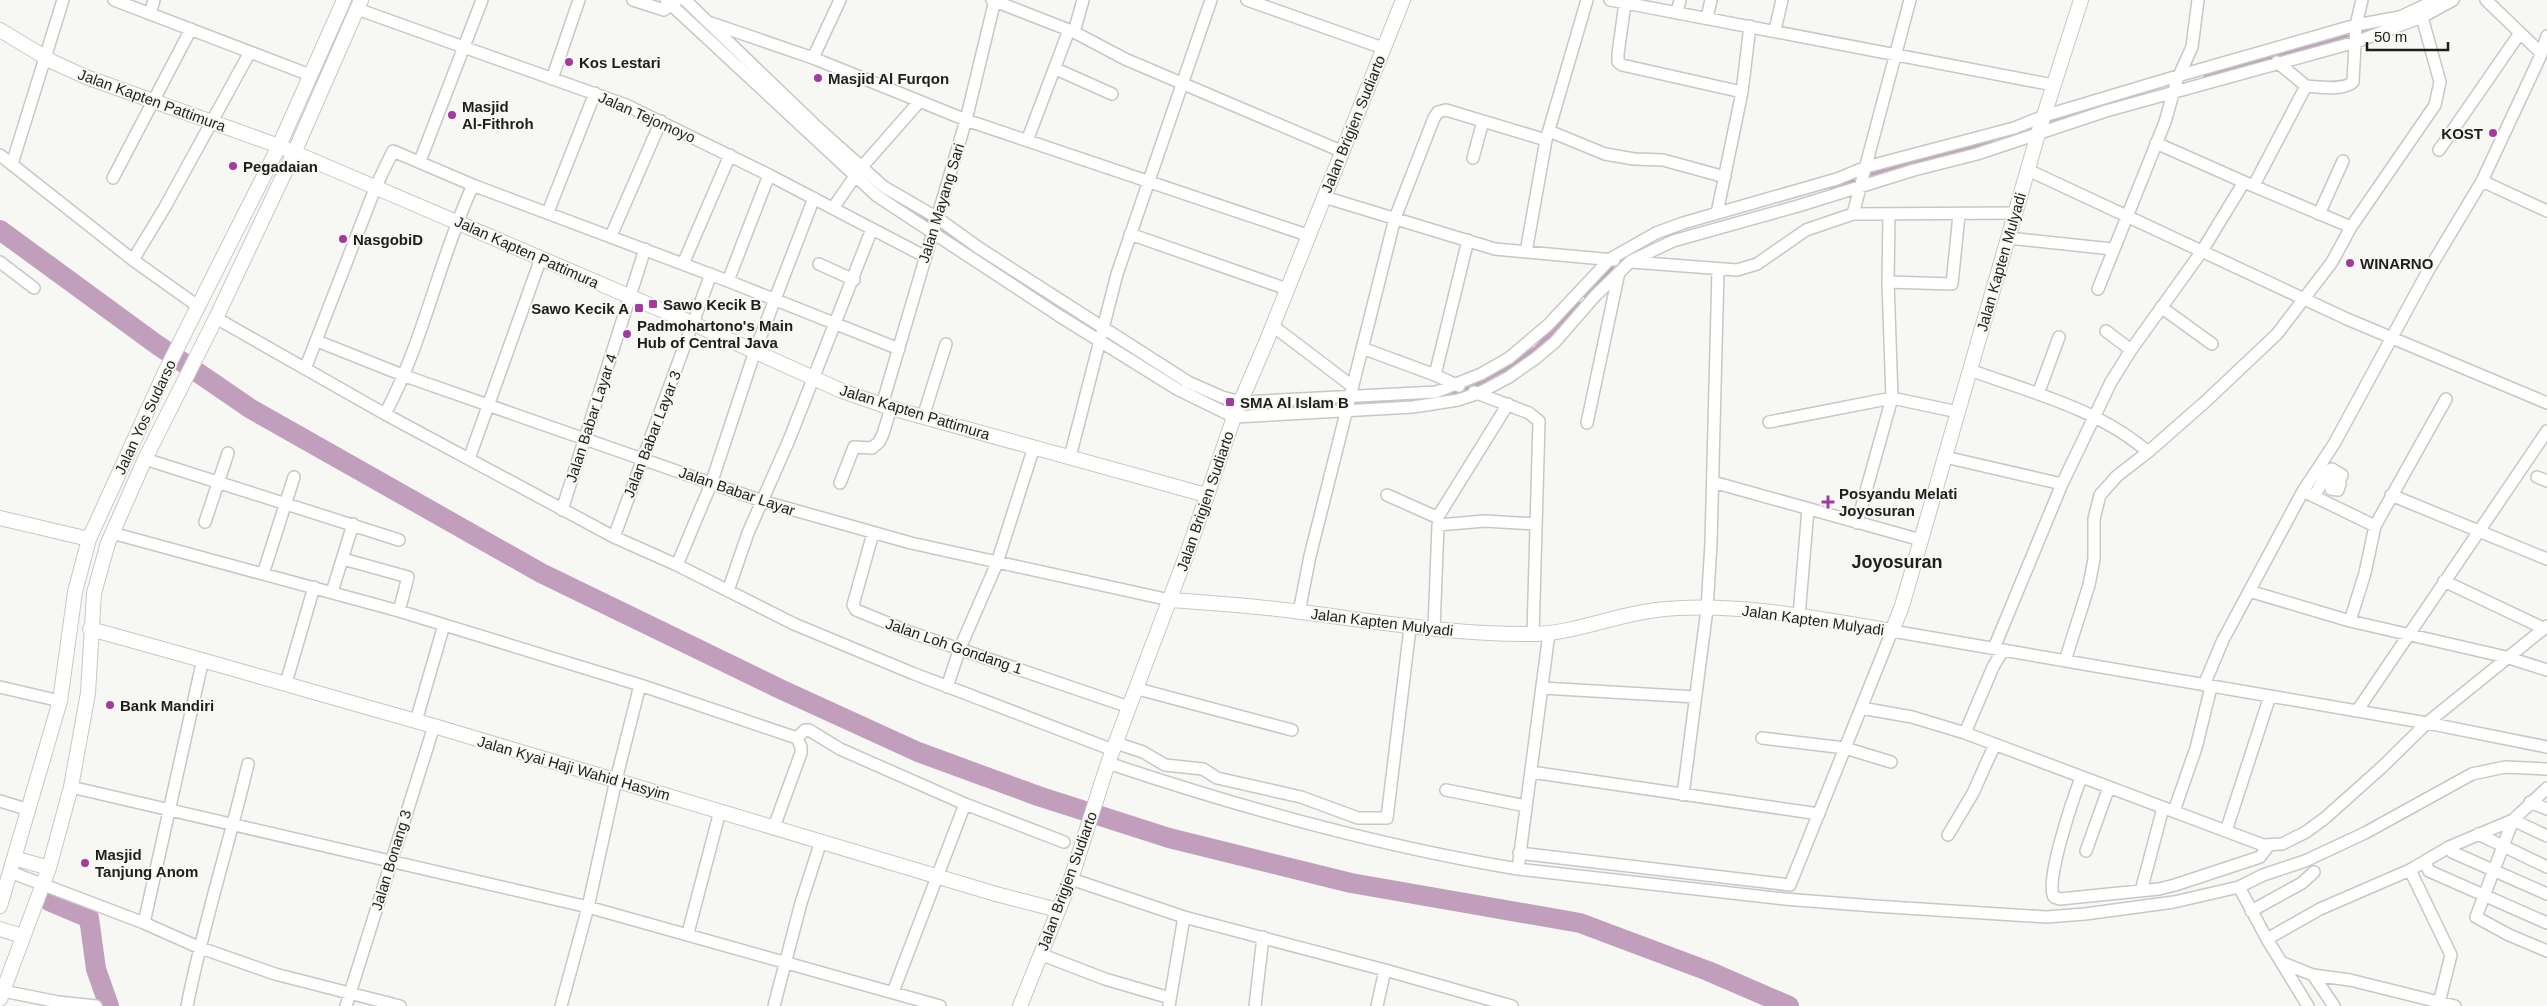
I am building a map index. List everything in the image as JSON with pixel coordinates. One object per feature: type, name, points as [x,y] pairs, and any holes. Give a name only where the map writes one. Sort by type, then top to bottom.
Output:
[{"type":"main road","name":"Jalan Yos Sudarso","points":[[0,906],[60,701],[75,592],[90,539],[166,370],[278,146],[344,0]]},
{"type":"main road","name":"Jalan Brigjen Sudiarto","points":[[1020,1006],[1071,879],[1113,752],[1170,600],[1237,409],[1273,326],[1307,236],[1403,0]]},
{"type":"main road","name":"Jalan Kapten Mulyadi","points":[[1170,600],[1299,612],[1410,628],[1534,634],[1549,633],[1657,610],[1707,609],[1799,616],[1892,631],[1902,606],[2041,125],[2081,0]]},
{"type":"main road","points":[[2,995],[32,907],[49,868],[71,788],[88,693],[90,628],[94,593],[110,538],[145,459],[216,318],[294,153],[359,5]]},
{"type":"main road","name":"Jalan Kapten Pattimura","points":[[0,30],[45,57],[86,77],[212,121],[376,186],[694,324],[814,379],[886,406],[1206,496]]},
{"type":"main road","points":[[0,518],[90,539]]},
{"type":"main road","name":"Jalan Kyai Haji Wahid Hasyim","points":[[90,628],[286,683],[347,703],[434,726],[936,876],[1058,910]]},
{"type":"main road","points":[[14,858],[49,868]]},
{"type":"main road","points":[[0,929],[22,936]]},
{"type":"street","points":[[12,164],[62,0]]},
{"type":"street","points":[[114,0],[310,75]]},
{"type":"street","points":[[150,14],[154,0]]},
{"type":"street","points":[[420,162],[482,0]]},
{"type":"street","points":[[552,79],[579,0]]},
{"type":"street","points":[[633,0],[664,10],[675,2]]},
{"type":"street","points":[[813,58],[840,0]]},
{"type":"street","points":[[1027,141],[1083,0]]},
{"type":"street","points":[[1070,457],[1117,274],[1211,0]]},
{"type":"street","points":[[1247,0],[1383,48]]},
{"type":"street","points":[[1526,252],[1548,136],[1587,0]]},
{"type":"street","points":[[1610,0],[1775,30],[2054,85]]},
{"type":"street","points":[[1677,13],[1680,0]]},
{"type":"street","points":[[1707,18],[1711,0]]},
{"type":"street","points":[[1775,30],[1782,0]]},
{"type":"street","points":[[1853,214],[1910,0]]},
{"type":"street","points":[[2098,289],[2192,47],[2198,0]]},
{"type":"street","points":[[2277,62],[2306,86],[2339,87],[2351,84],[2354,80],[2356,34],[2362,0]]},
{"type":"street","points":[[1102,334],[1237,409],[1349,401],[1436,404],[1475,392],[1509,377],[1555,342],[1630,262],[1673,241],[1988,136],[2106,111],[2176,85],[2277,62],[2400,17],[2436,0]]},
{"type":"street","points":[[675,2],[858,172],[884,187],[933,226],[979,248],[1177,389],[1237,409],[1418,394],[1436,392],[1458,385],[1481,374],[1524,347],[1612,259],[1656,233],[1717,213],[1837,179],[1862,177],[2176,85],[2422,17],[2453,0]]},
{"type":"street","points":[[2486,0],[2520,33],[2542,58]]},
{"type":"street","points":[[994,1],[1071,31],[1125,59],[1341,151]]},
{"type":"street","name":"Jalan Mayang Sari","points":[[840,484],[854,447],[872,448],[879,442],[899,349],[924,256],[966,120],[994,1]]},
{"type":"street","points":[[675,2],[709,22],[813,58],[966,120],[1307,236]]},
{"type":"street","points":[[1625,3],[1618,62],[1622,65],[1742,92]]},
{"type":"street","name":"Jalan Tejomoyo","points":[[359,5],[464,48],[595,93],[661,121],[924,256]]},
{"type":"street","points":[[2065,661],[2089,586],[2094,559],[2094,519],[2100,495],[2116,476],[2148,452],[2205,402],[2277,334],[2332,262],[2350,227],[2436,104],[2440,82],[2422,17]]},
{"type":"street","points":[[709,22],[858,172]]},
{"type":"street","points":[[1717,213],[1742,92],[1750,26]]},
{"type":"street","points":[[113,178],[190,29]]},
{"type":"street","points":[[2438,150],[2520,33]]},
{"type":"street","points":[[2142,891],[2168,810],[2196,748],[2207,686],[2223,640],[2303,491],[2334,444],[2428,271],[2482,181],[2542,58],[2547,36]]},
{"type":"street","points":[[133,260],[165,207],[250,52]]},
{"type":"street","points":[[1056,69],[1112,94]]},
{"type":"street","points":[[1965,733],[2062,484],[2111,382],[2131,350],[2249,184],[2306,86]]},
{"type":"street","points":[[548,212],[595,93]]},
{"type":"street","points":[[833,208],[858,172],[919,102]]},
{"type":"street","points":[[1299,612],[1310,556],[1395,218],[1438,112],[1446,110],[1483,121],[1548,136],[1605,154],[1634,160],[1663,160],[1725,177]]},
{"type":"street","points":[[610,236],[661,121]]},
{"type":"street","points":[[1473,158],[1483,121]]},
{"type":"street","points":[[2156,143],[2350,227]]},
{"type":"street","points":[[305,369],[376,186],[393,151],[473,185],[728,280],[899,349]]},
{"type":"street","points":[[0,155],[133,260],[199,307]]},
{"type":"street","points":[[683,264],[730,155]]},
{"type":"street","points":[[2319,214],[2343,162]]},
{"type":"street","points":[[2028,170],[2392,338],[2547,403]]},
{"type":"street","points":[[728,280],[769,175]]},
{"type":"street","points":[[2482,181],[2547,211]]},
{"type":"street","points":[[386,414],[405,376],[456,222],[473,185]]},
{"type":"street","points":[[1324,197],[1495,249],[1718,270],[1748,268],[1806,230],[1853,214],[1959,215],[2015,213]]},
{"type":"street","points":[[677,565],[711,484],[755,352],[814,198]]},
{"type":"street","points":[[1856,523],[1892,398],[1888,282],[1889,215]]},
{"type":"street","points":[[1888,282],[1952,284],[1959,215]]},
{"type":"street","points":[[728,591],[762,501],[814,379],[834,324],[854,280],[872,229]]},
{"type":"street","points":[[1130,234],[1288,289]]},
{"type":"street","points":[[2008,238],[2112,250]]},
{"type":"street","points":[[1435,375],[1468,240]]},
{"type":"street","name":"Jalan Babar Layar 4","points":[[562,510],[645,249]]},
{"type":"street","points":[[469,459],[541,258]]},
{"type":"street","points":[[0,262],[34,288]]},
{"type":"street","points":[[819,264],[854,280]]},
{"type":"street","points":[[1684,795],[1707,609],[1713,482],[1718,270]]},
{"type":"street","points":[[1587,423],[1619,272]]},
{"type":"street","name":"Jalan Babar Layar 3","points":[[614,537],[694,324],[710,274]]},
{"type":"street","points":[[2161,307],[2212,344]]},
{"type":"street","points":[[216,318],[562,510],[794,624],[1113,752],[1190,790],[1328,829],[1474,862],[1518,869],[1784,899],[2046,917],[2147,907],[2239,887],[2364,833],[2472,774],[2490,768],[2547,769]]},
{"type":"street","points":[[1273,326],[1349,401]]},
{"type":"street","points":[[2106,331],[2131,350]]},
{"type":"street","points":[[2038,394],[2059,336]]},
{"type":"street","name":"Jalan Babar Layar","points":[[317,341],[405,376],[762,501],[873,533],[997,563],[1170,600]]},
{"type":"street","points":[[923,417],[946,344]]},
{"type":"street","points":[[1362,348],[1435,375],[1537,417],[1539,421],[1534,634]]},
{"type":"street","points":[[1970,370],[2094,416],[2115,427],[2148,452]]},
{"type":"street","points":[[1769,422],[1892,398],[1958,412]]},
{"type":"street","points":[[2350,621],[2365,573],[2374,526],[2446,399]]},
{"type":"street","points":[[1387,495],[1434,516],[1439,515],[1508,404]]},
{"type":"street","points":[[2357,711],[2410,637],[2444,581],[2479,530],[2542,448],[2547,431]]},
{"type":"street","points":[[947,686],[960,648],[997,563],[1034,447]]},
{"type":"street","points":[[205,522],[228,452]]},
{"type":"street","points":[[1945,456],[2062,484]]},
{"type":"street","points":[[145,459],[399,540]]},
{"type":"street","points":[[264,574],[294,477]]},
{"type":"street","points":[[1713,482],[1921,540]]},
{"type":"street","points":[[2303,491],[2315,495],[2331,488]]},
{"type":"street","points":[[2315,495],[2331,488]]},
{"type":"street","points":[[2331,488],[2374,526]]},
{"type":"street","points":[[2391,495],[2547,559]]},
{"type":"street","points":[[1799,616],[1808,509]]},
{"type":"street","points":[[1434,629],[1438,525],[1485,521],[1536,524]]},
{"type":"street","points":[[332,592],[352,524]]},
{"type":"street","name":"Jalan Loh Gondang 1","points":[[873,533],[854,608],[907,631],[1130,707]]},
{"type":"street","points":[[90,539],[110,538],[332,592],[640,685],[797,738],[801,746],[801,753],[774,827]]},
{"type":"street","points":[[343,559],[408,577],[399,611]]},
{"type":"street","points":[[1861,708],[1912,717],[1965,733],[2263,845],[2282,844],[2325,818],[2381,768],[2427,723],[2545,627],[2444,581]]},
{"type":"street","points":[[286,683],[314,587]]},
{"type":"street","points":[[2249,591],[2410,637],[2506,658],[2547,670]]},
{"type":"street","points":[[416,721],[444,625]]},
{"type":"street","points":[[1113,752],[1143,752],[1165,765],[1203,769],[1217,778],[1301,797],[1358,818],[1388,818],[1410,628]]},
{"type":"street","points":[[1519,853],[1790,885],[1892,631],[2427,723],[2547,747]]},
{"type":"street","points":[[1518,869],[1549,633]]},
{"type":"street","points":[[144,923],[202,659]]},
{"type":"street","points":[[561,1006],[588,907],[616,780],[640,685]]},
{"type":"street","points":[[0,687],[60,701]]},
{"type":"street","points":[[1138,688],[1292,730]]},
{"type":"street","points":[[1542,688],[1696,697]]},
{"type":"street","points":[[2226,832],[2270,696]]},
{"type":"street","name":"Jalan Bonang 3","points":[[346,1006],[434,726]]},
{"type":"street","points":[[797,738],[805,730],[809,730],[840,749],[965,804],[1064,842]]},
{"type":"street","points":[[1762,738],[1845,748],[1892,762]]},
{"type":"street","points":[[1948,834],[1973,793],[1995,744]]},
{"type":"street","points":[[187,1006],[198,947],[233,827],[248,764]]},
{"type":"street","points":[[1531,772],[1819,814]]},
{"type":"street","points":[[2081,778],[2062,836],[2051,892],[2060,899],[2142,891],[2184,883],[2260,857]]},
{"type":"street","points":[[71,788],[233,827],[588,907],[940,1006]]},
{"type":"street","points":[[2086,851],[2109,788]]},
{"type":"street","points":[[2267,939],[2320,909],[2410,870],[2478,834],[2512,820],[2547,788]]},
{"type":"street","points":[[1446,790],[1526,806]]},
{"type":"street","points":[[0,801],[29,810]]},
{"type":"street","points":[[2530,802],[2547,809]]},
{"type":"street","points":[[893,992],[965,804]]},
{"type":"street","points":[[688,934],[720,811]]},
{"type":"street","points":[[2512,820],[2547,836]]},
{"type":"street","points":[[2512,820],[2476,919],[2547,951]]},
{"type":"street","points":[[2478,834],[2503,848],[2547,866]]},
{"type":"street","points":[[774,1006],[801,903],[821,841]]},
{"type":"street","points":[[2253,880],[2260,857],[2269,845]]},
{"type":"street","points":[[2450,848],[2452,852],[2494,872],[2547,894]]},
{"type":"street","points":[[2425,862],[2429,871],[2547,923]]},
{"type":"street","points":[[2410,870],[2450,955],[2432,1003]]},
{"type":"street","points":[[2252,911],[2302,883],[2314,872]]},
{"type":"street","points":[[7,879],[41,888],[144,923],[198,947],[275,974],[400,1006]]},
{"type":"street","points":[[1071,879],[1184,917],[1386,970],[1472,1001],[1512,1006]]},
{"type":"street","points":[[2239,887],[2267,939],[2308,1006]]},
{"type":"street","points":[[1040,954],[1169,1002],[1184,917]]},
{"type":"street","points":[[1255,1006],[1263,937]]},
{"type":"street","points":[[2283,963],[2313,976],[2350,980],[2432,1003],[2455,1006]]},
{"type":"street","points":[[1377,1006],[1386,970]]},
{"type":"street","points":[[2313,976],[2334,1006]]},
{"type":"street","points":[[2,995],[58,1004],[96,1006]]},
{"type":"waterway","points":[[2209,77],[2364,33]]},
{"type":"waterway","points":[[2012,134],[2090,111]]},
{"type":"waterway","points":[[1834,185],[1989,140]]},
{"type":"waterway","points":[[888,198],[956,238]]},
{"type":"waterway","points":[[0,230],[156,344],[251,409],[541,573],[778,688],[918,752],[1038,796],[1169,838],[1351,883],[1580,923],[1708,971],[1789,1006]]},
{"type":"waterway","points":[[1589,295],[1621,259],[1639,249]]},
{"type":"waterway","points":[[1013,276],[1137,357],[1151,369]]},
{"type":"waterway","points":[[1450,391],[1471,386],[1538,351],[1578,307]]},
{"type":"waterway","points":[[1354,405],[1432,395]]},
{"type":"waterway","points":[[49,901],[89,918],[96,969],[109,1006]]},
{"type":"place","name":"Kos Lestari","points":[[569,62]]},
{"type":"place","name":"Masjid Al Furqon","points":[[818,78]]},
{"type":"place","name":"Masjid Al-Fithroh","points":[[452,115]]},
{"type":"place","name":"KOST","points":[[2493,133]]},
{"type":"place","name":"Pegadaian","points":[[233,166]]},
{"type":"place","name":"NasgobiD","points":[[343,239]]},
{"type":"place","name":"WINARNO","points":[[2350,263]]},
{"type":"place","name":"Sawo Kecik B","points":[[653,304]]},
{"type":"place","name":"Sawo Kecik A","points":[[639,308]]},
{"type":"place","name":"Padmohartono's Main Hub of Central Java","points":[[627,334]]},
{"type":"place","name":"SMA Al Islam B","points":[[1230,402]]},
{"type":"place","name":"Posyandu Melati Joyosuran","points":[[1828,502]]},
{"type":"place","name":"Bank Mandiri","points":[[110,705]]},
{"type":"place","name":"Masjid Tanjung Anom","points":[[85,863]]},
{"type":"district","name":"Joyosuran","points":[[1897,562]]}]
